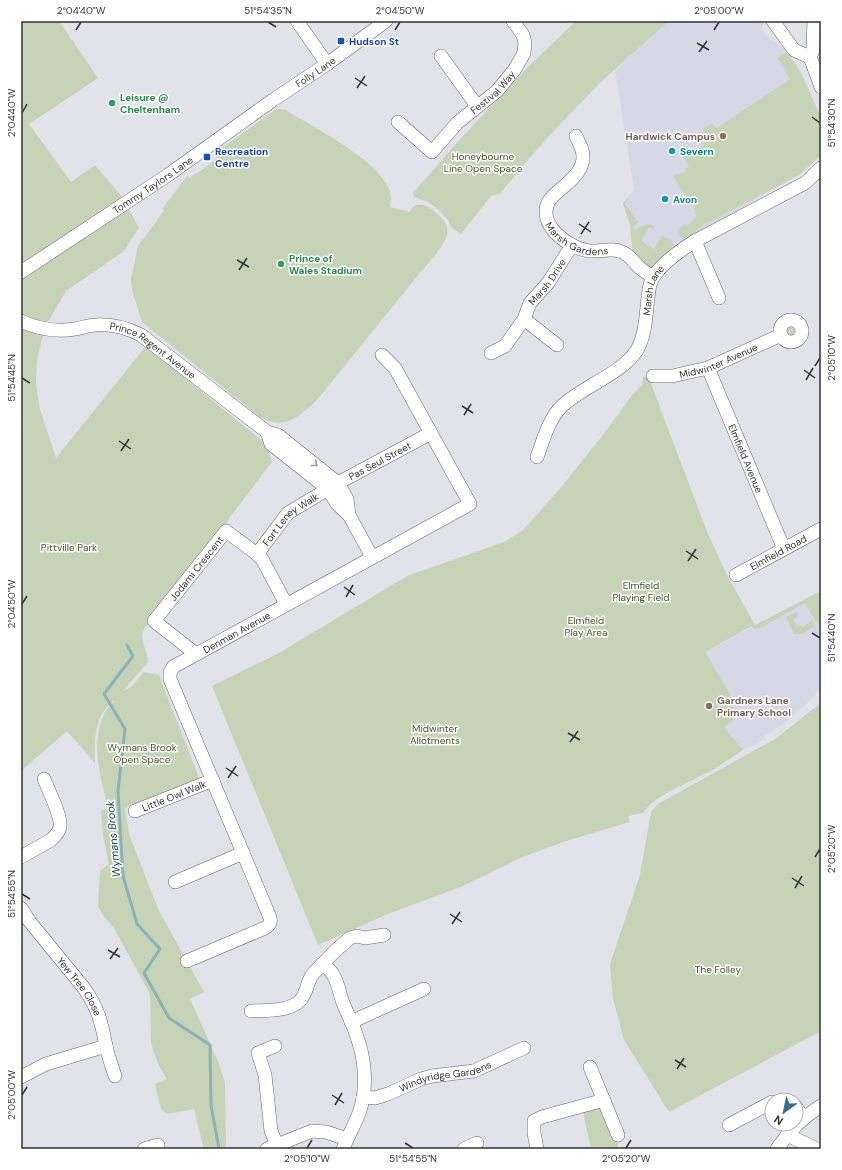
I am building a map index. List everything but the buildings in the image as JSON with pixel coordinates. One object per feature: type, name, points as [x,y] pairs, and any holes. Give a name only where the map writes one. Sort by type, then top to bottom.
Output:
[{"type":"street","points":[[297,21],[327,64]]},
{"type":"street","name":"Folly Lane","points":[[282,94],[327,64],[386,21]]},
{"type":"street","name":"Festival Way","points":[[398,122],[432,152],[457,123],[491,96],[506,80],[524,53],[524,39],[513,21]]},
{"type":"street","points":[[773,21],[794,50],[810,57]]},
{"type":"street","points":[[814,21],[813,50],[810,57],[821,87]]},
{"type":"street","points":[[441,56],[477,106]]},
{"type":"street","name":"Tommy Taylors Lane","points":[[21,272],[168,174],[282,94]]},
{"type":"street","name":"Marsh Gardens","points":[[576,136],[583,156],[578,172],[573,180],[550,200],[545,212],[546,218],[554,230],[572,245],[589,251],[613,250],[622,252],[630,257],[641,269],[653,276]]},
{"type":"street","name":"Marsh Lane","points":[[537,458],[558,410],[567,402],[622,365],[637,350],[644,330],[650,284],[653,276],[658,270],[676,254],[695,241],[805,183],[821,168]]},
{"type":"street","points":[[695,241],[719,298]]},
{"type":"street","name":"Marsh Drive","points":[[491,354],[505,346],[524,319],[530,303],[548,283],[572,245]]},
{"type":"street","points":[[524,319],[557,345]]},
{"type":"street","name":"Prince Regent Avenue","points":[[21,321],[37,328],[48,330],[68,330],[86,326],[116,326],[133,331],[148,339],[267,432],[271,444],[334,486],[347,499],[349,515],[372,557]]},
{"type":"street","name":"Midwinter Avenue","points":[[653,376],[672,376],[708,368],[781,335]]},
{"type":"street","name":"Denman Avenue","points":[[188,961],[264,928],[270,924],[271,921],[270,915],[170,676],[171,670],[176,664],[470,504],[395,368],[382,355]]},
{"type":"street","name":"Elmfield Avenue","points":[[708,368],[784,549]]},
{"type":"street","name":"Pas Seul Street","points":[[334,486],[430,433]]},
{"type":"street","name":"Fort Leney Walk","points":[[257,554],[288,513],[334,486]]},
{"type":"street","name":"Elmfield Road","points":[[736,575],[821,529]]},
{"type":"street","name":"Jodami Crescent","points":[[196,654],[154,621],[226,531],[262,559],[286,604]]},
{"type":"street","points":[[21,857],[55,836],[60,827],[59,817],[44,779]]},
{"type":"street","name":"Little Owl Walk","points":[[135,811],[213,780]]},
{"type":"street","points":[[175,882],[243,853]]},
{"type":"street","name":"Yew Tree Close","points":[[21,908],[30,922],[91,997],[101,1019],[106,1046],[115,1076]]},
{"type":"street","points":[[251,1011],[287,1008],[296,1004],[302,998],[309,980],[322,964],[350,938],[357,936],[365,938],[384,935]]},
{"type":"street","points":[[274,1046],[258,1053],[265,1076],[272,1147],[308,1132],[317,1131],[326,1132],[345,1144],[358,1116],[363,1097],[363,1058],[358,1038],[343,1003],[334,974],[322,964]]},
{"type":"street","points":[[351,1022],[424,989]]},
{"type":"street","points":[[21,1077],[46,1064],[106,1046]]},
{"type":"street","name":"Windyridge Gardens","points":[[363,1097],[375,1098],[432,1076],[474,1071],[524,1048]]},
{"type":"street","points":[[590,1067],[618,1135]]},
{"type":"street","points":[[537,1149],[534,1133],[534,1121],[542,1117],[604,1100]]},
{"type":"street","points":[[729,1125],[764,1106]]},
{"type":"street","points":[[804,1118],[821,1106]]},
{"type":"street","points":[[777,1149],[790,1132]]},
{"type":"street","points":[[787,1135],[817,1149]]},
{"type":"street","points":[[464,1149],[477,1143]]},
{"type":"street","points":[[144,1149],[158,1145]]},
{"type":"shaded area","name":"Hardwick Campus","points":[[669,21],[762,21],[763,24],[761,29],[768,38],[784,48],[800,71],[821,117],[821,155],[799,175],[691,238],[655,270],[633,257],[630,225],[623,203],[634,190],[615,70]]},
{"type":"shaded area","name":"Gardners Lane Primary School","points":[[821,591],[821,689],[816,692],[815,696],[785,723],[765,735],[759,743],[743,750],[713,770],[656,799],[646,807],[705,652]]},
{"type":"green space","points":[[21,21],[59,21],[98,78],[29,124],[71,182],[95,165],[123,198],[139,228],[123,252],[66,291],[45,327],[37,360],[36,383],[39,406],[56,458],[146,346],[267,445],[272,462],[227,521],[226,531],[154,621],[147,625],[142,634],[142,639],[148,662],[123,691],[131,687],[144,672],[159,675],[199,778],[125,808],[129,834],[158,909],[204,992],[190,999],[218,1061],[225,1083],[226,1149],[204,1149],[194,1109],[168,1114],[161,1109],[155,1084],[167,1079],[159,1066],[151,1041],[150,994],[114,928],[104,917],[98,906],[100,871],[109,864],[103,835],[101,811],[108,808],[102,784],[97,748],[100,724],[105,712],[115,700],[108,706],[99,720],[95,736],[95,763],[67,731],[21,771]]},
{"type":"green space","name":"Honeybourne Line Open Space","points":[[576,21],[669,21],[591,92],[538,149],[500,194],[491,196],[461,234],[452,228],[448,220],[438,209],[428,202],[414,197],[413,193],[463,136],[530,65]]},
{"type":"green space","points":[[787,52],[800,71],[821,117],[821,155],[799,175],[703,225],[685,242],[678,232],[680,228],[685,224],[686,226],[697,216],[694,212],[696,211],[673,177],[686,171],[685,169],[689,166],[682,155],[695,148],[697,150],[704,145],[703,143],[707,140],[702,130],[711,124],[717,128],[790,79],[778,58]]},
{"type":"green space","name":"Prince of Wales Stadium","points":[[276,109],[286,110],[343,145],[371,166],[382,177],[390,191],[390,207],[410,212],[413,206],[422,205],[438,214],[443,219],[447,228],[447,235],[438,251],[317,400],[304,412],[292,420],[278,423],[261,418],[142,322],[132,290],[131,279],[138,246],[164,211],[162,209],[187,176],[190,178],[194,174],[198,173],[221,155],[218,151]]},
{"type":"green space","points":[[629,197],[625,204],[638,222],[633,226],[635,230],[647,224],[655,226],[653,229],[649,227],[641,241],[654,249],[662,235],[671,240],[677,249],[655,270],[633,257],[630,225],[623,203]]},
{"type":"green space","points":[[787,322],[795,322],[800,327],[798,338],[795,340],[787,340],[782,335],[782,327]]},
{"type":"green space","name":"Midwinter Allotments","points":[[648,376],[708,534],[729,579],[755,625],[821,591],[821,623],[818,624],[816,622],[805,603],[760,628],[754,629],[752,626],[705,652],[730,694],[735,719],[726,726],[725,729],[743,750],[728,760],[712,770],[664,794],[648,806],[643,813],[628,816],[630,822],[563,842],[520,858],[461,887],[388,914],[318,945],[212,686],[277,654],[407,576],[504,542],[523,530],[558,491],[606,431],[632,395],[642,385],[643,377]]},
{"type":"green space","points":[[796,612],[798,617],[793,619],[797,626],[799,625],[803,627],[812,620],[815,626],[802,634],[794,634],[786,617]]},
{"type":"green space","name":"The Folley","points":[[821,703],[821,1031],[669,1112],[624,1040],[613,998],[610,964],[640,875],[651,812],[658,804],[775,739]]},
{"type":"green space","points":[[604,1100],[618,1135],[618,1149],[591,1149],[582,1107]]},
{"type":"waterway","name":"Wymans Brook","points":[[127,645],[133,656],[104,694],[125,729],[118,791],[123,876],[137,924],[160,949],[144,973],[169,1018],[210,1045],[211,1105],[219,1149]]},
{"type":"place","name":"Hudson St","points":[[341,41]]},
{"type":"place","name":"Leisure @ Cheltenham","points":[[112,103]]},
{"type":"place","name":"Hardwick Campus","points":[[723,136]]},
{"type":"place","name":"Severn","points":[[672,151]]},
{"type":"place","name":"Recreation Centre","points":[[207,157]]},
{"type":"place","name":"Avon","points":[[665,199]]},
{"type":"place","name":"Prince of Wales Stadium","points":[[281,264]]},
{"type":"place","name":"Gardners Lane Primary School","points":[[709,706]]},
{"type":"park label","name":"Pittville Park","points":[[69,547]]},
{"type":"park label","name":"Elmfield Playing Field","points":[[641,590]]},
{"type":"park label","name":"Elmfield Play Area","points":[[586,626]]},
{"type":"park label","name":"Wymans Brook Open Space","points":[[142,752]]}]
